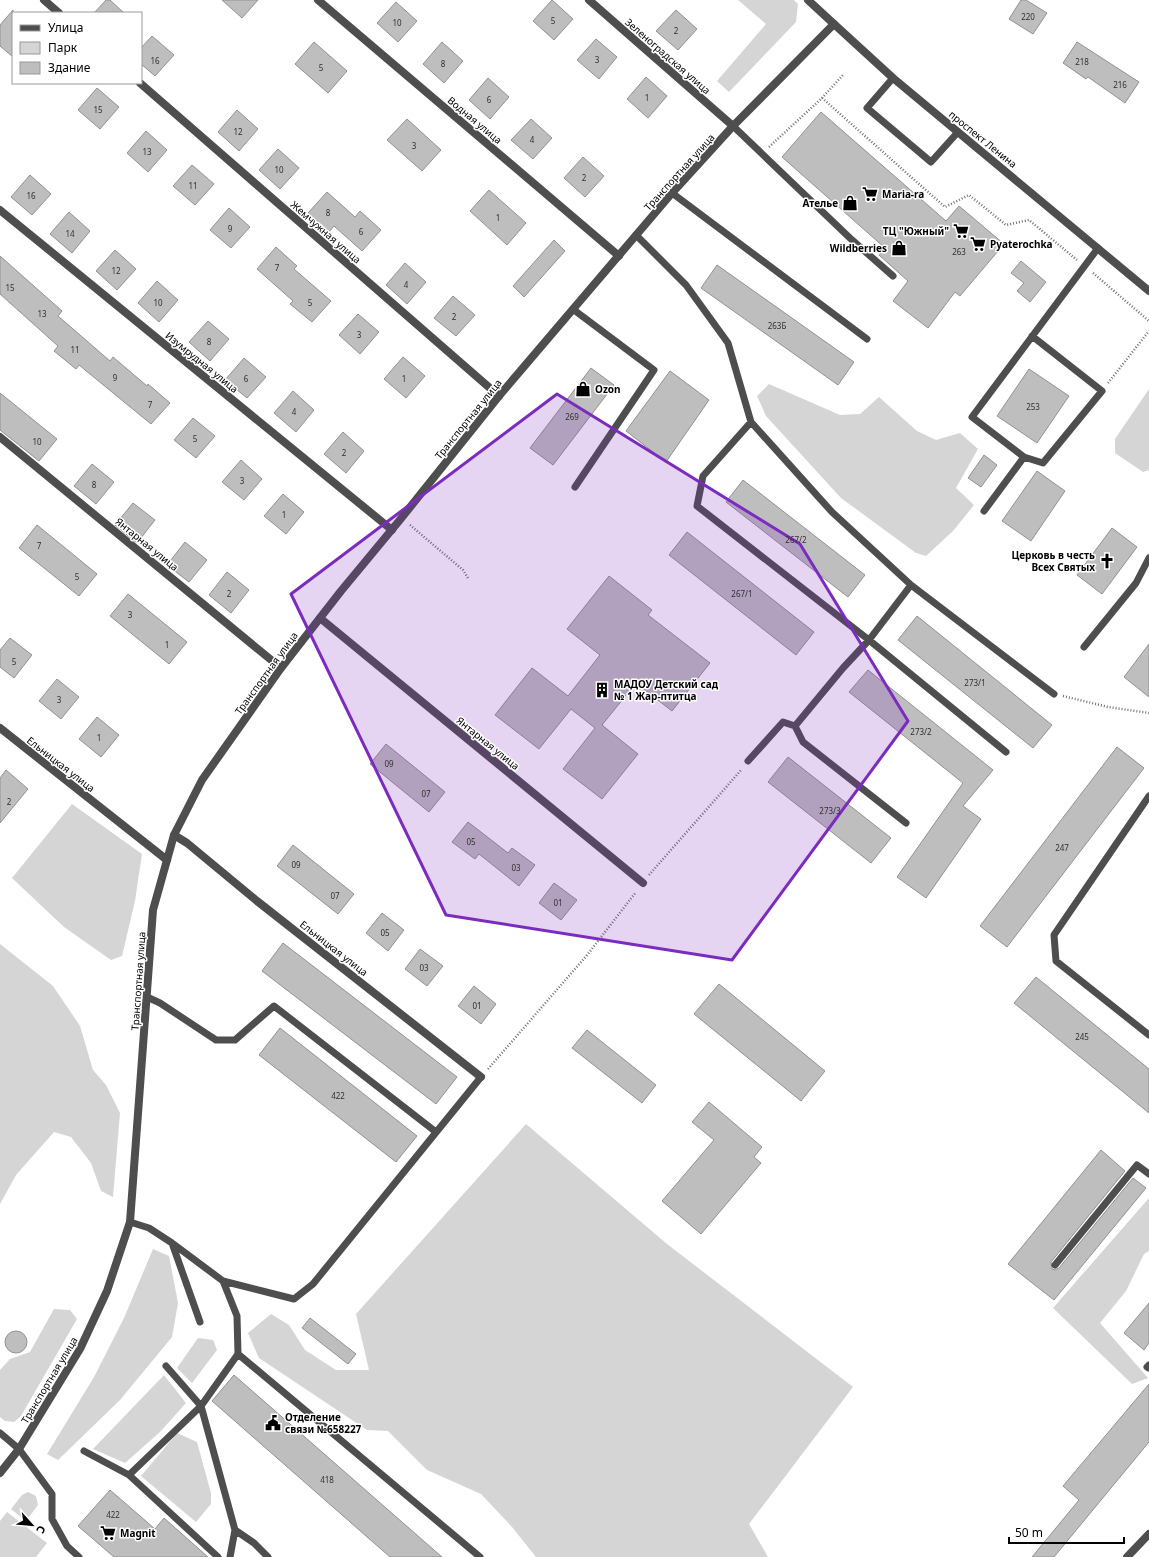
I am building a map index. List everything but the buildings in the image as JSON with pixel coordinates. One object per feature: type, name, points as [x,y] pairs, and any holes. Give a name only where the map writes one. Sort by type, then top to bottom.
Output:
[{"type":"street","points":[[44,0],[58,12]]},
{"type":"street","name":"Водная улица","points":[[318,0],[619,256]]},
{"type":"street","name":"Зеленоградская улица","points":[[589,0],[733,126]]},
{"type":"street","name":"проспект Ленина","points":[[808,0],[893,78],[1149,291]]},
{"type":"street","name":"Транспортная улица","points":[[0,1473],[19,1449],[80,1349],[107,1291],[130,1222],[153,910],[174,835],[202,780],[281,668],[499,396],[574,310],[672,193],[733,126],[834,24]]},
{"type":"street","name":"Жемчужная улица","points":[[141,84],[499,396]]},
{"type":"street","name":"Изумрудная улица","points":[[0,210],[392,530]]},
{"type":"street","name":"Янтарная улица","points":[[0,437],[281,668]]},
{"type":"street","name":"Янтарная улица","points":[[320,618],[643,883]]},
{"type":"street","name":"Ельницкая улица","points":[[0,728],[167,860]]},
{"type":"street","name":"Ельницкая улица","points":[[174,835],[187,843],[481,1077]]},
{"type":"street","points":[[1127,1557],[1149,1534]]},
{"type":"lane","points":[[893,78],[868,108],[932,162],[958,132]]},
{"type":"lane","points":[[733,126],[763,153],[852,240],[893,276]]},
{"type":"lane","points":[[672,193],[867,339]]},
{"type":"lane","points":[[636,235],[686,285],[728,343],[751,422],[832,512],[912,585],[1054,694]]},
{"type":"lane","points":[[1032,336],[1102,391],[1043,463],[1024,457],[972,417],[1032,336],[1085,267],[1098,248]]},
{"type":"lane","points":[[574,310],[654,370],[575,487]]},
{"type":"lane","points":[[751,422],[703,476],[697,506],[869,640],[1006,752]]},
{"type":"lane","points":[[984,511],[1024,457]]},
{"type":"lane","points":[[1084,647],[1136,583],[1149,558]]},
{"type":"lane","points":[[795,726],[843,668],[869,640],[912,585]]},
{"type":"lane","points":[[748,761],[783,722],[795,726],[803,742],[906,823]]},
{"type":"lane","points":[[1149,796],[1054,935],[1056,961],[1149,1035]]},
{"type":"lane","points":[[147,997],[160,1003],[216,1040],[235,1040],[274,1006],[436,1132]]},
{"type":"lane","points":[[130,1222],[149,1228],[172,1242],[223,1281],[294,1298],[313,1284],[481,1077]]},
{"type":"lane","points":[[1054,1265],[1137,1165],[1149,1174]]},
{"type":"lane","points":[[172,1242],[200,1322]]},
{"type":"lane","points":[[129,1475],[201,1406],[238,1354],[237,1316],[223,1281]]},
{"type":"lane","points":[[238,1354],[480,1557]]},
{"type":"lane","points":[[1149,1365],[1147,1366],[1149,1368]]},
{"type":"lane","points":[[166,1366],[201,1406],[235,1530],[230,1557]]},
{"type":"lane","points":[[0,1433],[19,1449],[52,1494],[52,1519],[67,1546],[79,1557]]},
{"type":"lane","points":[[84,1451],[129,1475],[218,1557]]},
{"type":"lane","points":[[235,1530],[254,1543],[268,1557]]},
{"type":"path","points":[[763,153],[822,98],[843,75]]},
{"type":"path","points":[[822,98],[945,207],[969,195],[1006,225],[1029,220],[1149,321]]},
{"type":"path","points":[[1102,391],[1149,331]]},
{"type":"path","points":[[410,524],[464,570],[468,578]]},
{"type":"path","points":[[1054,694],[1108,707],[1149,713]]},
{"type":"path","points":[[481,1077],[588,954],[643,883],[748,761]]},
{"type":"highlighted area","points":[[557,394],[800,544],[908,721],[732,960],[446,915],[291,594]]},
{"type":"green space","points":[[738,0],[794,0],[798,4],[796,22],[729,92],[717,81],[766,24]]},
{"type":"green space","points":[[769,384],[840,415],[860,414],[879,397],[917,431],[936,440],[960,433],[978,449],[956,488],[974,505],[953,531],[926,556],[916,553],[841,498],[766,416],[757,396]]},
{"type":"green space","points":[[1149,389],[1149,470],[1143,472],[1115,453],[1115,439]]},
{"type":"green space","points":[[72,804],[142,854],[135,901],[122,956],[111,960],[64,927],[12,878]]},
{"type":"green space","points":[[0,944],[53,986],[80,1026],[93,1070],[106,1085],[120,1113],[113,1197],[101,1191],[91,1163],[71,1137],[54,1132],[16,1175],[0,1204]]},
{"type":"green space","points":[[526,1124],[667,1244],[853,1387],[749,1524],[768,1557],[536,1557],[512,1527],[481,1494],[427,1470],[388,1431],[367,1430],[259,1358],[248,1333],[271,1314],[289,1325],[305,1350],[336,1370],[369,1370],[356,1314]]},
{"type":"green space","points":[[1149,1198],[1149,1251],[1144,1254],[1126,1291],[1100,1323],[1148,1378],[1132,1384],[1053,1308]]},
{"type":"green space","points":[[153,1249],[169,1256],[178,1303],[172,1337],[120,1400],[58,1460],[47,1454],[94,1377],[124,1318]]},
{"type":"green space","points":[[54,1309],[70,1310],[77,1319],[21,1416],[14,1422],[5,1421],[0,1417],[0,1370],[10,1359],[30,1352]]},
{"type":"green space","points":[[198,1338],[213,1340],[217,1350],[192,1383],[177,1368]]},
{"type":"green space","points":[[164,1375],[186,1403],[160,1432],[125,1463],[93,1449]]},
{"type":"green space","points":[[177,1433],[197,1442],[211,1493],[211,1504],[196,1522],[141,1476]]},
{"type":"green space","points":[[28,1492],[36,1496],[38,1505],[26,1521],[11,1509],[22,1495]]},
{"type":"green space","points":[[7,1512],[47,1543],[36,1557],[0,1557],[0,1521]]},
{"type":"place","name":"Maria-ra","points":[[870,194]]},
{"type":"place","name":"Ателье","points":[[850,203]]},
{"type":"place","name":"ТЦ \"Южный\"","points":[[961,231]]},
{"type":"place","name":"Pyaterochka","points":[[978,244]]},
{"type":"place","name":"Wildberries","points":[[899,248]]},
{"type":"place","name":"Ozon","points":[[583,389]]},
{"type":"place","name":"Церковь в честь Всех Святых","points":[[1107,561]]},
{"type":"place","name":"МАДОУ Детский сад № 1 Жар-птитца","points":[[602,690]]},
{"type":"place","name":"Отделение связи №658227","points":[[273,1423]]},
{"type":"place","name":"Magnit","points":[[108,1533]]}]
